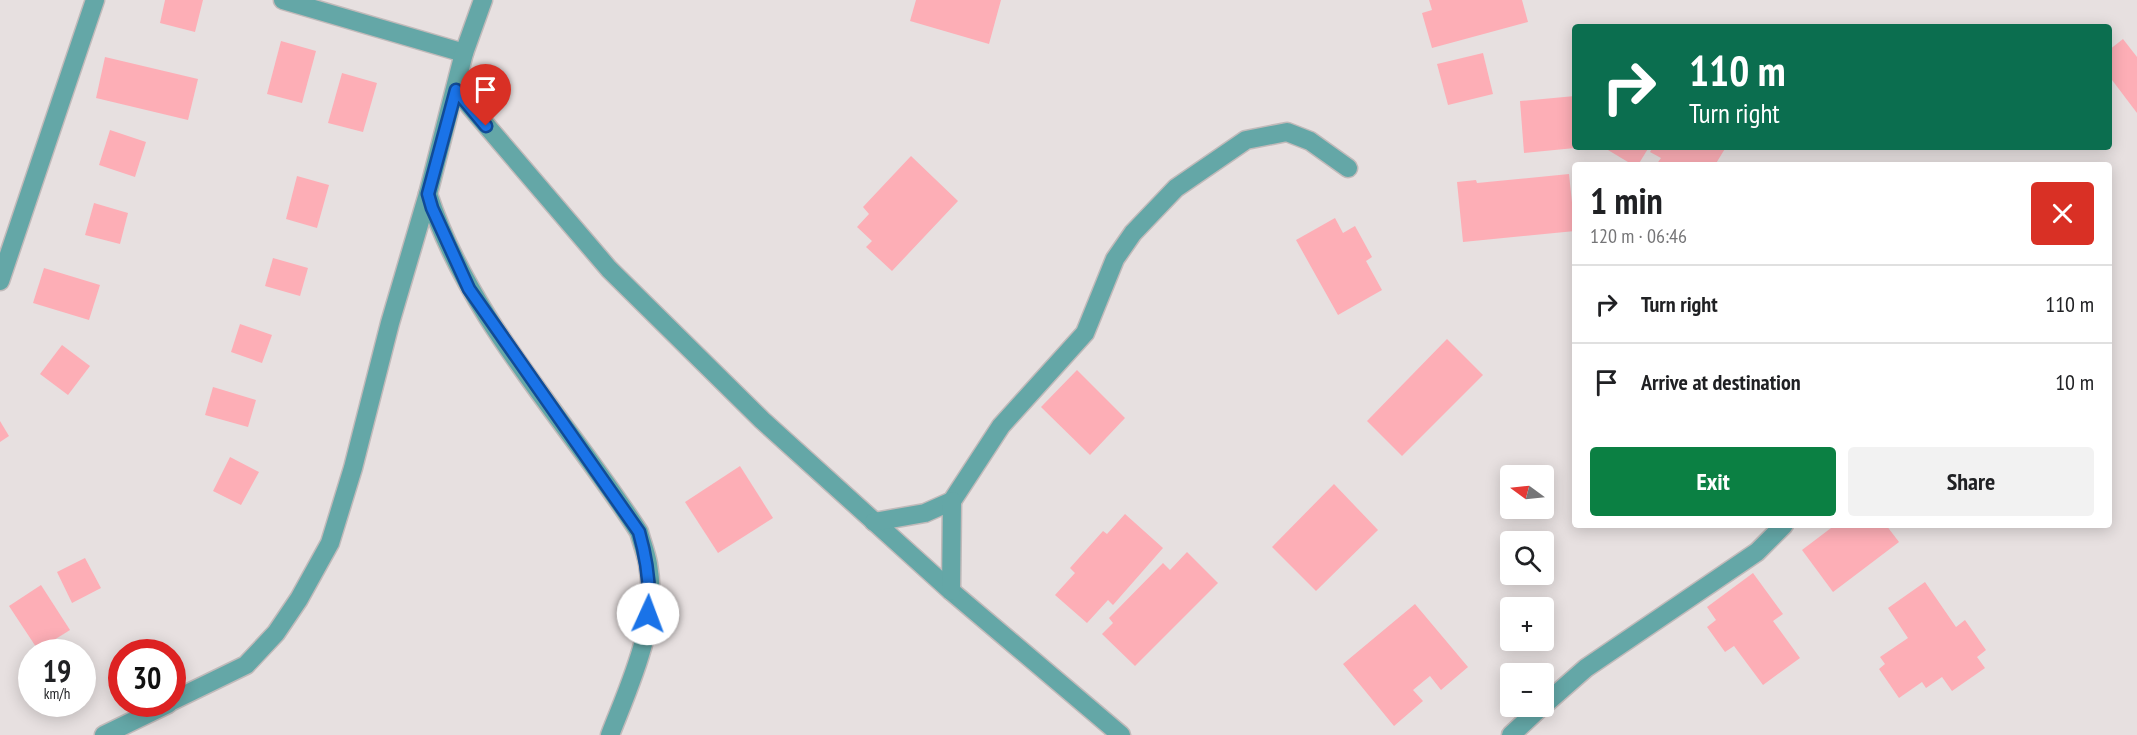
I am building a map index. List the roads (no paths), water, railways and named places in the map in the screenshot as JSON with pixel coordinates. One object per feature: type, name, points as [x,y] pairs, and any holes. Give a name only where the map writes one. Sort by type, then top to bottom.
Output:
[{"type":"street","points":[[0,281],[95,0]]},
{"type":"street","points":[[283,0],[464,53]]},
{"type":"street","points":[[186,694],[246,665],[276,633],[299,599],[330,543],[353,468],[390,323],[428,194],[464,53],[483,0]]},
{"type":"street","points":[[456,90],[609,269],[762,420],[951,591],[1121,735]]},
{"type":"street","points":[[951,591],[952,501],[1001,426],[1085,333],[1115,259],[1133,233],[1176,188],[1246,140],[1287,132],[1310,141],[1348,168]]},
{"type":"street","points":[[428,194],[437,221],[469,289],[639,532],[649,574],[647,634],[610,735]]},
{"type":"street","points":[[874,522],[925,513],[952,501]]},
{"type":"street","points":[[1554,696],[1586,668],[1756,552],[1781,528]]},
{"type":"street","points":[[104,735],[141,717]]},
{"type":"street","points":[[1510,735],[1530,717]]}]
